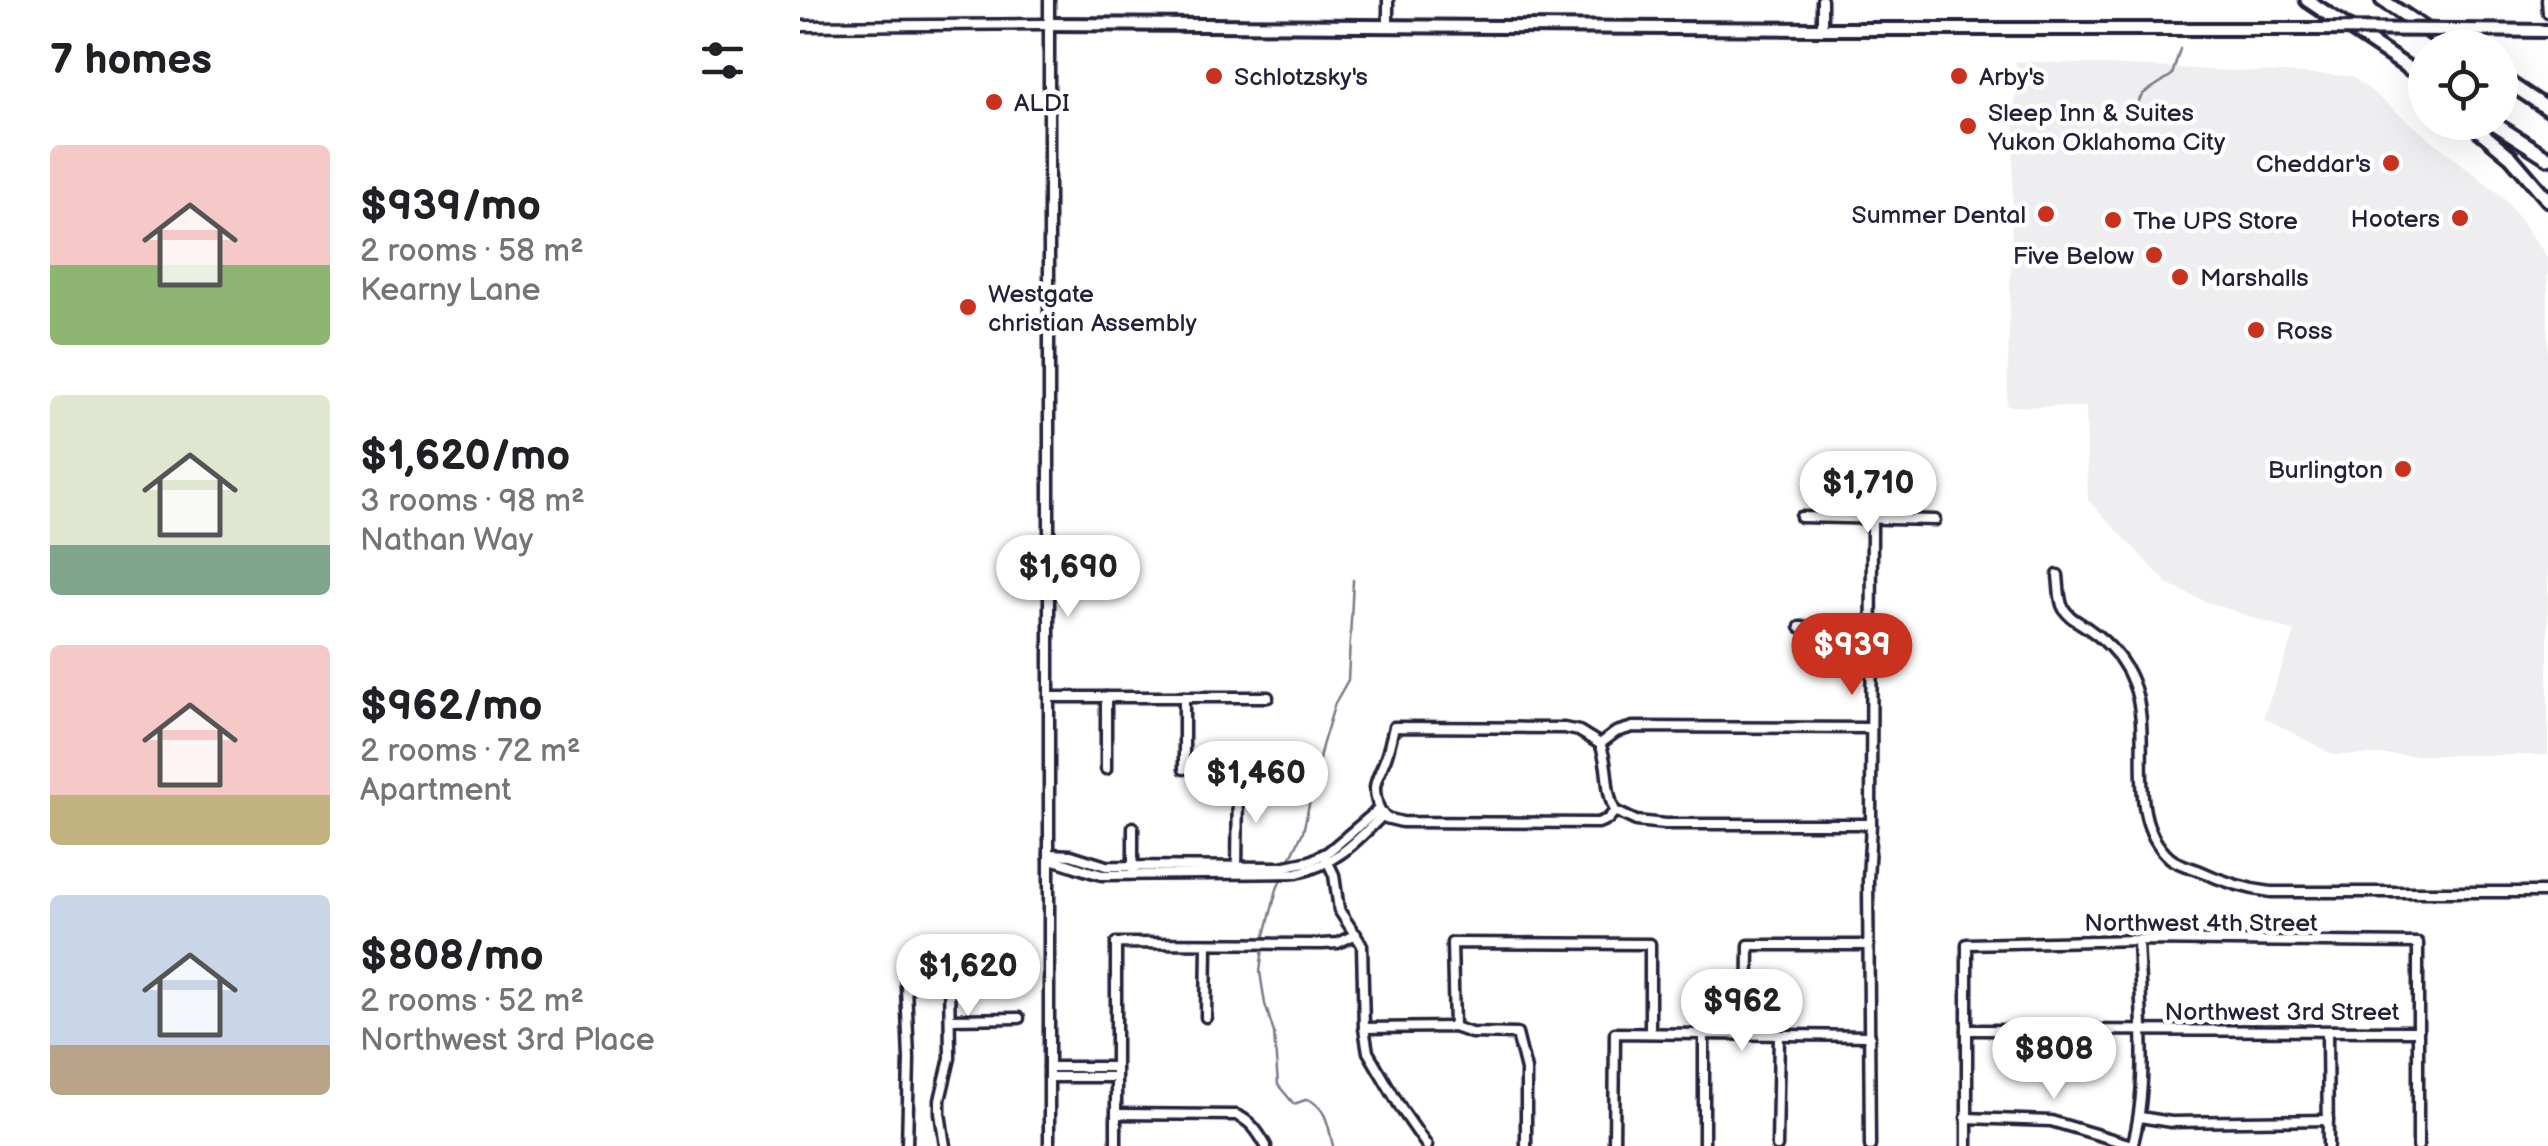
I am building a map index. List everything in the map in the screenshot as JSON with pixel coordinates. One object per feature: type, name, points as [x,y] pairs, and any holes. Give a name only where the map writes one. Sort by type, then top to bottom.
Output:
[{"type":"highway","points":[[2307,0],[2408,69]]},
{"type":"highway","points":[[2382,0],[2427,30]]},
{"type":"highway","points":[[2376,48],[2408,75]]},
{"type":"highway","points":[[2518,90],[2548,109]]},
{"type":"highway","points":[[2518,139],[2548,158]]},
{"type":"highway","points":[[2491,140],[2512,157],[2548,200]]},
{"type":"main road","points":[[1049,24],[2548,31]]},
{"type":"street","points":[[1049,0],[1049,1146]]},
{"type":"street","points":[[1388,0],[1388,26]]},
{"type":"street","points":[[1822,0],[1822,29]]},
{"type":"street","points":[[2547,0],[2548,14]]},
{"type":"street","points":[[800,26],[1049,24]]},
{"type":"street","points":[[1801,517],[1935,520]]},
{"type":"street","points":[[1870,1146],[1872,518]]},
{"type":"street","points":[[2058,574],[2062,605],[2072,619],[2109,646],[2133,683],[2143,730],[2144,812],[2154,836],[2171,859],[2250,890],[2271,892],[2548,892]]},
{"type":"street","points":[[1800,626],[1872,627]]},
{"type":"street","points":[[1049,697],[1268,697]]},
{"type":"street","points":[[1106,697],[1106,769]]},
{"type":"street","points":[[1184,697],[1184,769]]},
{"type":"street","points":[[1616,811],[1598,823],[1402,822],[1381,812],[1375,779],[1386,758],[1394,727],[1564,728],[1580,730],[1600,744],[1609,798],[1616,811],[1636,821],[1871,824]]},
{"type":"street","points":[[1600,744],[1616,732],[1633,727],[1871,728]]},
{"type":"street","points":[[1237,871],[1238,782],[1244,771]]},
{"type":"street","points":[[1049,857],[1102,875],[1133,870],[1237,871],[1281,867],[1326,858],[1381,812]]},
{"type":"street","points":[[1133,826],[1133,870]]},
{"type":"street","points":[[1326,858],[1334,874],[1339,910],[1362,945],[1368,1052],[1427,1146]]},
{"type":"street","points":[[1116,1146],[1116,943],[1322,944],[1338,943],[1356,934]]},
{"type":"street","points":[[1966,1118],[2051,1121],[2132,1145],[2140,1117],[2138,940]]},
{"type":"street","name":"Northwest 4th Street","points":[[1967,1030],[1967,944],[2138,940],[2418,943],[2417,1031]]},
{"type":"street","points":[[1454,1027],[1452,943],[1650,944],[1650,1032]]},
{"type":"street","points":[[907,1146],[905,962],[911,950],[932,944],[940,947],[948,958],[950,1058],[940,1100],[945,1146]]},
{"type":"street","points":[[1206,1017],[1207,944]]},
{"type":"street","points":[[1748,1035],[1748,944],[1869,946]]},
{"type":"street","points":[[950,1019],[1018,1018]]},
{"type":"street","points":[[1364,1028],[1454,1027],[1471,1033],[1517,1034],[1526,1070],[1526,1146]]},
{"type":"street","points":[[1966,1146],[1967,1030]]},
{"type":"street","name":"Northwest 3rd Street","points":[[1967,1030],[2417,1031]]},
{"type":"street","points":[[2417,1031],[2418,1146]]},
{"type":"street","points":[[2328,1032],[2328,1146]]},
{"type":"street","points":[[1614,1146],[1615,1033],[1870,1036]]},
{"type":"street","points":[[1704,1035],[1704,1146]]},
{"type":"street","points":[[1778,1146],[1779,1035]]},
{"type":"street","points":[[1049,1072],[1115,1072]]},
{"type":"street","points":[[1116,1114],[1236,1114],[1256,1129],[1266,1146]]},
{"type":"street","points":[[2140,1117],[2171,1122],[2328,1120]]},
{"type":"shaded area","points":[[2016,61],[2352,76],[2408,121],[2408,140],[2432,140],[2503,197],[2548,258],[2548,755],[2334,755],[2263,717],[2295,632],[2169,585],[2088,500],[2086,407],[2007,406]]},
{"type":"waterway","points":[[2136,105],[2143,94],[2172,75],[2180,49]]},
{"type":"waterway","points":[[1288,863],[1303,832],[1335,703],[1348,680],[1353,580]]},
{"type":"waterway","points":[[1264,939],[1283,875]]},
{"type":"waterway","points":[[1263,947],[1260,972],[1274,1033],[1278,1085],[1294,1104],[1308,1099],[1320,1108],[1333,1146]]},
{"type":"place","name":"Schlotzsky's","points":[[1214,76]]},
{"type":"place","name":"Arby's","points":[[1959,76]]},
{"type":"place","name":"ALDI","points":[[994,102]]},
{"type":"place","name":"Sleep Inn & Suites Yukon Oklahoma City","points":[[1968,126]]},
{"type":"place","name":"Cheddar's","points":[[2391,163]]},
{"type":"place","name":"Summer Dental","points":[[2046,214]]},
{"type":"place","name":"Hooters","points":[[2460,218]]},
{"type":"place","name":"The UPS Store","points":[[2113,220]]},
{"type":"place","name":"Five Below","points":[[2154,255]]},
{"type":"place","name":"Marshalls","points":[[2180,277]]},
{"type":"place","name":"Westgate christian Assembly","points":[[968,307]]},
{"type":"place","name":"Ross","points":[[2256,330]]},
{"type":"place","name":"Burlington","points":[[2403,469]]}]
